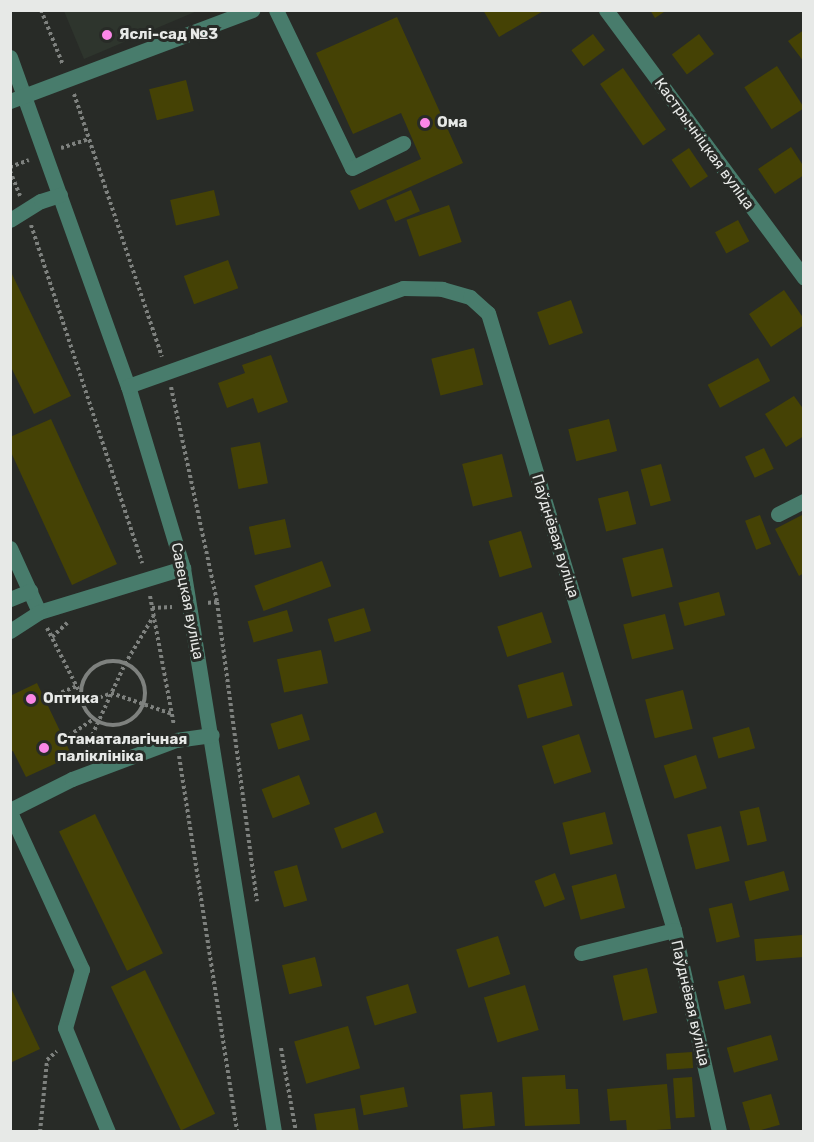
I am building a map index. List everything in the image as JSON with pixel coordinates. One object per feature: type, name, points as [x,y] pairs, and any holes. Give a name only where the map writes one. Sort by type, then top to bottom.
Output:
[{"type":"street","points":[[10,101],[26,97],[252,10]]},
{"type":"street","points":[[276,10],[352,168],[403,143]]},
{"type":"street","name":"Кастрычніцкая вуліца","points":[[606,10],[804,278]]},
{"type":"street","name":"Савецкая вуліца","points":[[10,57],[128,386],[183,568],[212,735],[269,1130]]},
{"type":"street","points":[[10,220],[60,195]]},
{"type":"street","name":"Паўднёвая вуліца","points":[[128,386],[168,374],[403,288],[442,289],[470,297],[488,313],[674,930],[719,1131]]},
{"type":"street","points":[[778,514],[804,501]]},
{"type":"street","points":[[10,548],[39,612]]},
{"type":"street","points":[[10,631],[39,612],[183,568]]},
{"type":"street","points":[[10,599],[30,591]]},
{"type":"street","points":[[108,1131],[65,1028],[82,969],[10,811],[72,779],[176,740],[212,735]]},
{"type":"street","points":[[581,953],[674,930]]},
{"type":"path","points":[[41,10],[70,80],[168,374],[217,602],[258,909]]},
{"type":"path","points":[[10,171],[26,210],[147,579],[172,714],[237,1131]]},
{"type":"path","points":[[10,188],[15,184]]},
{"type":"path","points":[[152,608],[217,602]]},
{"type":"path","points":[[39,612],[81,693],[83,704],[96,721]]},
{"type":"path","points":[[72,779],[96,721],[125,664],[154,616]]},
{"type":"path","points":[[64,739],[96,721],[126,722],[143,704],[142,680],[125,664],[100,664],[83,681],[81,693]]},
{"type":"path","points":[[45,699],[77,686]]},
{"type":"path","points":[[83,704],[111,693],[172,714]]},
{"type":"path","points":[[40,1131],[47,1060],[59,1050],[65,1028]]},
{"type":"path","points":[[280,1045],[296,1131]]},
{"type":"shaded area","name":"Яслі-сад №3","points":[[64,11],[197,11],[84,59]]},
{"type":"building","points":[[483,10],[545,10],[499,37]]},
{"type":"building","points":[[650,10],[667,10],[655,18]]},
{"type":"building","name":"Ома","points":[[397,17],[463,163],[359,210],[350,191],[421,159],[401,113],[353,134],[316,53]]},
{"type":"building","points":[[804,30],[804,62],[788,41]]},
{"type":"building","points":[[593,34],[605,50],[583,66],[571,50]]},
{"type":"building","points":[[699,34],[714,54],[687,74],[672,54]]},
{"type":"building","points":[[777,66],[804,108],[772,129],[744,87]]},
{"type":"building","points":[[623,68],[666,129],[643,145],[600,84]]},
{"type":"building","points":[[186,80],[194,111],[157,120],[149,89]]},
{"type":"building","points":[[791,147],[804,167],[804,175],[775,194],[758,169]]},
{"type":"building","points":[[689,148],[708,176],[691,188],[672,160]]},
{"type":"building","points":[[214,190],[220,215],[176,225],[170,200]]},
{"type":"building","points":[[411,190],[420,211],[395,222],[386,201]]},
{"type":"building","points":[[449,205],[462,242],[419,257],[406,220]]},
{"type":"building","points":[[738,220],[749,241],[726,253],[715,232]]},
{"type":"building","points":[[228,260],[238,288],[194,304],[184,276]]},
{"type":"building","points":[[10,270],[71,396],[34,414],[10,365]]},
{"type":"building","points":[[784,290],[804,319],[804,325],[771,347],[749,314]]},
{"type":"building","points":[[571,300],[583,333],[549,345],[537,312]]},
{"type":"building","points":[[474,348],[483,385],[441,396],[431,359]]},
{"type":"building","points":[[271,355],[288,402],[258,413],[253,398],[227,408],[218,383],[245,373],[242,365]]},
{"type":"building","points":[[758,358],[770,381],[720,408],[708,385]]},
{"type":"building","points":[[794,396],[804,410],[804,436],[786,447],[765,414]]},
{"type":"building","points":[[51,419],[117,564],[72,585],[10,450],[10,437]]},
{"type":"building","points":[[609,419],[617,451],[576,461],[568,429]]},
{"type":"building","points":[[260,442],[268,483],[239,489],[231,448]]},
{"type":"building","points":[[764,448],[774,469],[755,478],[745,457]]},
{"type":"building","points":[[502,454],[513,497],[473,507],[462,464]]},
{"type":"building","points":[[661,464],[671,501],[651,506],[641,469]]},
{"type":"building","points":[[628,491],[636,524],[606,531],[598,498]]},
{"type":"building","points":[[804,514],[804,573],[799,576],[775,529]]},
{"type":"building","points":[[760,515],[771,544],[756,550],[745,521]]},
{"type":"building","points":[[285,519],[291,547],[255,555],[249,527]]},
{"type":"building","points":[[521,531],[532,567],[500,577],[488,541]]},
{"type":"building","points":[[663,548],[673,587],[632,597],[622,558]]},
{"type":"building","points":[[322,561],[331,586],[264,611],[254,586]]},
{"type":"building","points":[[719,592],[725,615],[685,626],[678,603]]},
{"type":"building","points":[[364,608],[371,631],[335,642],[328,619]]},
{"type":"building","points":[[287,610],[293,631],[254,642],[248,621]]},
{"type":"building","points":[[542,612],[552,642],[507,657],[497,627]]},
{"type":"building","points":[[665,614],[674,649],[632,659],[623,624]]},
{"type":"building","points":[[321,650],[328,683],[284,693],[277,659]]},
{"type":"building","points":[[563,672],[573,706],[527,719],[518,685]]},
{"type":"building","points":[[37,683],[72,756],[26,777],[13,751],[10,752],[10,696]]},
{"type":"building","points":[[683,690],[693,729],[655,738],[645,699]]},
{"type":"building","points":[[302,714],[310,740],[278,749],[270,724]]},
{"type":"building","points":[[749,727],[755,748],[719,759],[712,737]]},
{"type":"building","points":[[579,734],[591,772],[554,784],[542,746]]},
{"type":"building","points":[[696,755],[707,788],[674,799],[664,766]]},
{"type":"building","points":[[299,775],[310,804],[273,818],[262,789]]},
{"type":"building","points":[[759,807],[767,841],[747,846],[740,811]]},
{"type":"building","points":[[376,812],[384,833],[342,849],[334,828]]},
{"type":"building","points":[[605,812],[613,844],[570,855],[562,823]]},
{"type":"building","points":[[95,814],[163,953],[127,971],[59,832]]},
{"type":"building","points":[[721,826],[730,861],[696,869],[687,834]]},
{"type":"building","points":[[297,865],[307,901],[284,907],[274,872]]},
{"type":"building","points":[[784,871],[789,890],[750,901],[744,882]]},
{"type":"building","points":[[555,873],[565,899],[544,907],[534,881]]},
{"type":"building","points":[[616,874],[625,908],[581,920],[572,886]]},
{"type":"building","points":[[732,903],[740,937],[716,943],[709,908]]},
{"type":"building","points":[[802,935],[804,957],[756,961],[754,939]]},
{"type":"building","points":[[498,936],[510,974],[469,988],[456,950]]},
{"type":"building","points":[[315,957],[322,986],[289,994],[282,965]]},
{"type":"building","points":[[647,968],[657,1013],[623,1021],[613,976]]},
{"type":"building","points":[[145,970],[215,1114],[181,1130],[111,987]]},
{"type":"building","points":[[744,975],[751,1003],[725,1010],[718,982]]},
{"type":"building","points":[[408,984],[417,1013],[375,1026],[366,997]]},
{"type":"building","points":[[525,985],[539,1030],[498,1043],[484,998]]},
{"type":"building","points":[[10,986],[40,1049],[10,1063]]},
{"type":"building","points":[[348,1026],[360,1068],[306,1084],[294,1041]]},
{"type":"building","points":[[771,1035],[778,1060],[734,1073],[727,1048]]},
{"type":"building","points":[[692,1052],[693,1068],[667,1070],[666,1054]]},
{"type":"building","points":[[565,1075],[566,1089],[578,1089],[580,1124],[525,1126],[522,1077]]},
{"type":"building","points":[[692,1077],[695,1117],[676,1118],[673,1078]]},
{"type":"building","points":[[667,1084],[671,1129],[627,1132],[626,1120],[610,1121],[607,1089]]},
{"type":"building","points":[[404,1087],[408,1107],[364,1115],[360,1096]]},
{"type":"building","points":[[492,1092],[495,1126],[463,1129],[460,1095]]},
{"type":"building","points":[[771,1094],[780,1125],[751,1132],[742,1102]]},
{"type":"building","points":[[355,1108],[359,1132],[317,1132],[314,1114]]},
{"type":"place","name":"Яслі-сад №3","points":[[107,35]]},
{"type":"place","name":"Ома","points":[[425,123]]},
{"type":"place","name":"Оптика","points":[[31,699]]},
{"type":"place","name":"Стаматалагічная паліклініка","points":[[44,748]]}]
